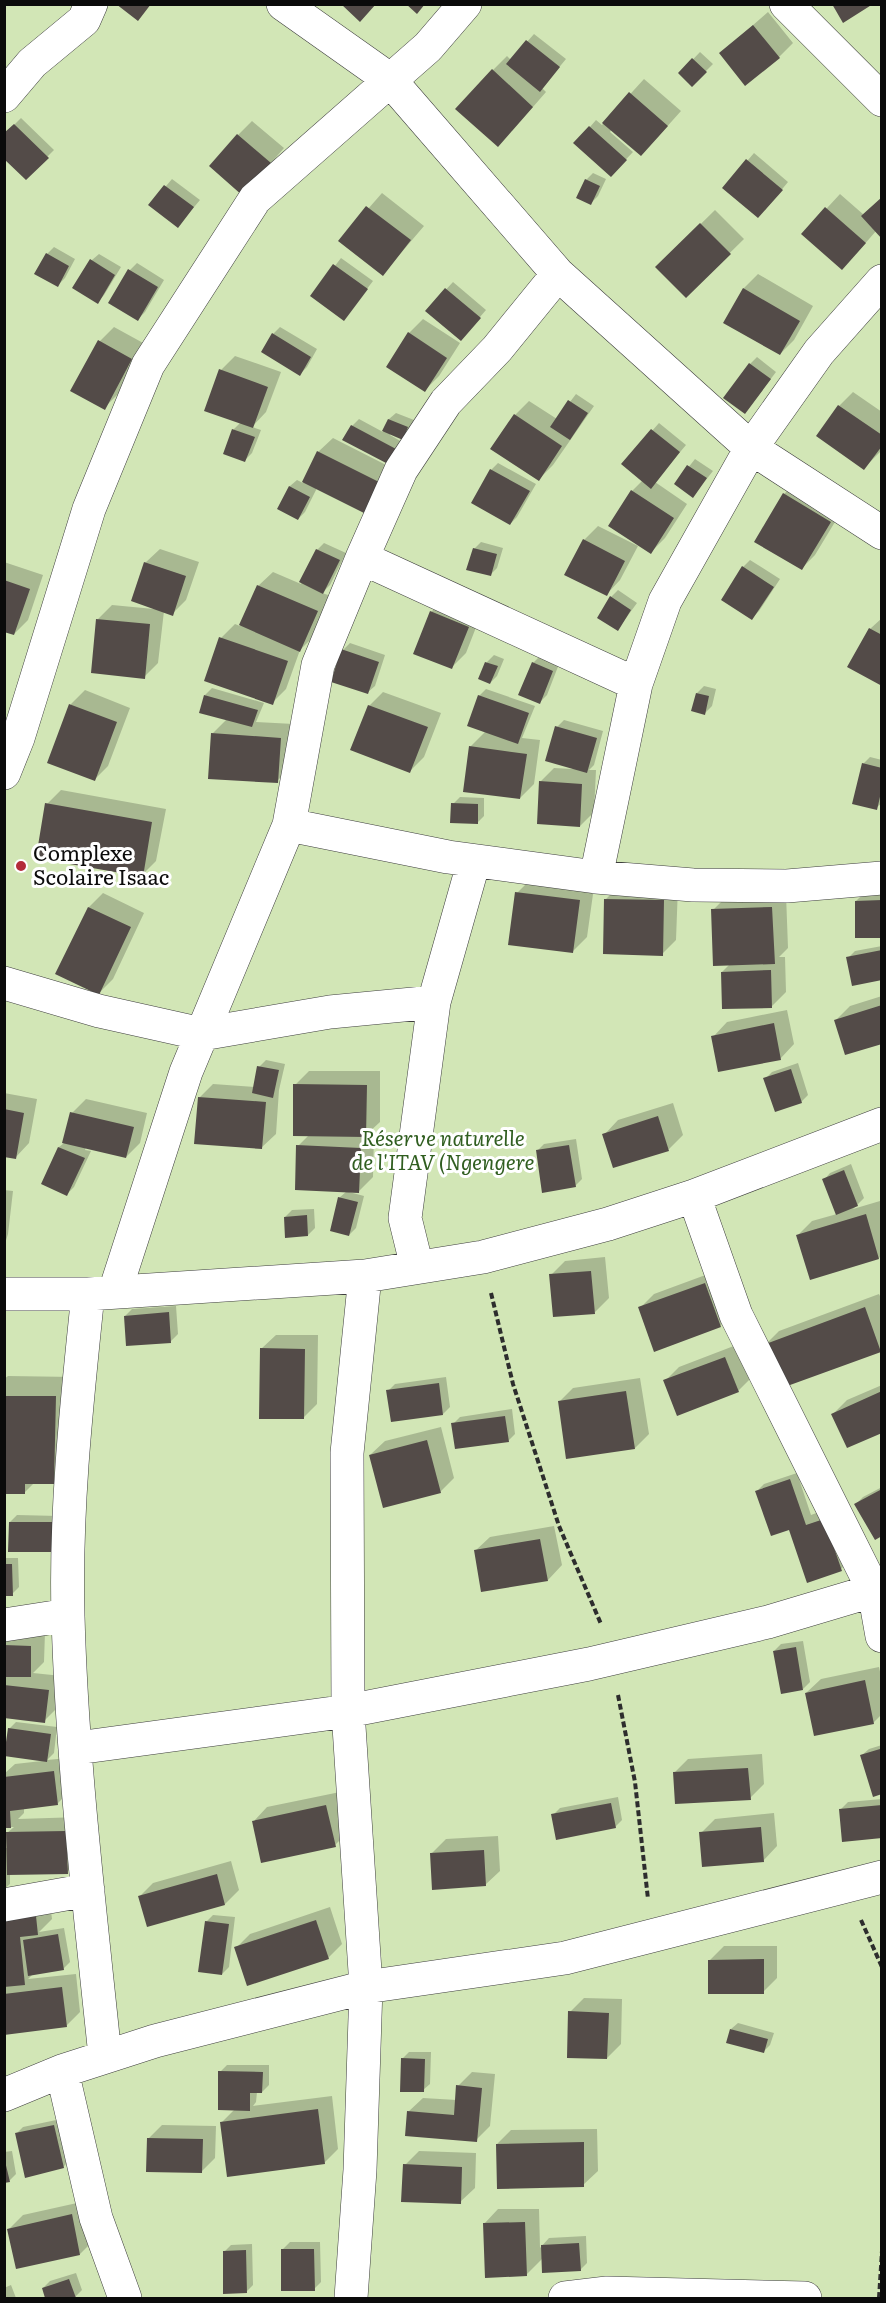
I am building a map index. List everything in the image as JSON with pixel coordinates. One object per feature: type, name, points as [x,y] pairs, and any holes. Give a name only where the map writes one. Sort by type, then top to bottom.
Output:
[{"type":"street","points":[[4,96],[32,63],[84,20],[91,4]]},
{"type":"street","points":[[283,4],[389,80],[558,274],[751,448],[882,533]]},
{"type":"street","points":[[4,773],[18,738],[89,509],[148,365],[255,199],[428,47],[465,4]]},
{"type":"street","points":[[786,4],[882,100]]},
{"type":"street","points":[[105,2056],[76,1748],[68,1615],[72,1457],[102,1292],[186,1072],[289,825],[318,665],[401,470],[446,402],[497,349],[558,274]]},
{"type":"street","points":[[596,877],[636,684],[665,601],[751,448],[819,352],[882,281]]},
{"type":"street","points":[[362,558],[636,684]]},
{"type":"street","points":[[289,825],[474,861],[596,877],[693,885],[787,886],[882,878]]},
{"type":"street","points":[[417,1268],[405,1218],[434,1002],[474,861]]},
{"type":"street","points":[[4,983],[99,1011],[202,1035],[330,1012],[434,1002]]},
{"type":"street","points":[[4,1294],[102,1292],[364,1276],[483,1257],[608,1224],[694,1196],[882,1124]]},
{"type":"street","points":[[694,1196],[736,1315],[878,1589],[882,1636]]},
{"type":"street","points":[[351,2298],[360,2170],[366,1987],[348,1711],[347,1453],[364,1276]]},
{"type":"street","points":[[76,1748],[348,1711],[611,1659],[768,1622],[878,1589]]},
{"type":"street","points":[[4,1625],[68,1615]]},
{"type":"street","points":[[4,2095],[62,2071],[155,2041],[366,1987],[565,1959],[882,1877]]},
{"type":"street","points":[[4,1905],[88,1890]]},
{"type":"street","points":[[62,2071],[96,2218],[125,2298]]},
{"type":"street","points":[[565,2298],[607,2293],[805,2298]]},
{"type":"path","points":[[483,1257],[516,1395],[559,1526],[601,1621],[611,1659],[635,1782],[652,1937]]},
{"type":"path","points":[[850,1886],[865,1933],[882,1967]]},
{"type":"path","points":[[879,2298],[882,2251]]},
{"type":"green space","name":"Réserve naturelle de l'ITAV (Ngengere","points":[[5,5],[881,5],[881,2298],[5,2298]]},
{"type":"building","points":[[116,4],[151,4],[138,21]]},
{"type":"building","points":[[341,4],[376,4],[360,22]]},
{"type":"building","points":[[406,4],[425,4],[417,14]]},
{"type":"building","points":[[832,4],[873,4],[843,23]]},
{"type":"building","points":[[753,25],[780,58],[745,86],[719,53]]},
{"type":"building","points":[[526,40],[560,67],[540,92],[506,64]]},
{"type":"building","points":[[692,58],[707,72],[692,87],[678,73]]},
{"type":"building","points":[[492,69],[533,107],[498,147],[455,109]]},
{"type":"building","points":[[629,92],[668,126],[641,156],[602,123]]},
{"type":"building","points":[[14,124],[49,158],[26,180],[4,159],[4,133]]},
{"type":"building","points":[[589,126],[627,160],[611,177],[573,143]]},
{"type":"building","points":[[237,134],[271,163],[243,196],[209,166]]},
{"type":"building","points":[[746,159],[783,190],[758,218],[722,188]]},
{"type":"building","points":[[585,179],[600,186],[591,205],[576,198]]},
{"type":"building","points":[[164,185],[194,207],[178,228],[148,205]]},
{"type":"building","points":[[882,197],[882,239],[861,216]]},
{"type":"building","points":[[366,206],[411,240],[383,276],[338,241]]},
{"type":"building","points":[[825,207],[866,243],[842,270],[801,234]]},
{"type":"building","points":[[700,223],[731,254],[686,298],[655,267]]},
{"type":"building","points":[[46,253],[69,266],[58,287],[34,274]]},
{"type":"building","points":[[90,259],[115,275],[98,304],[72,288]]},
{"type":"building","points":[[333,264],[368,289],[344,321],[310,296]]},
{"type":"building","points":[[128,269],[158,287],[138,321],[108,303]]},
{"type":"building","points":[[445,288],[481,318],[461,341],[425,311]]},
{"type":"building","points":[[743,288],[800,321],[780,355],[723,323]]},
{"type":"building","points":[[408,332],[447,358],[425,392],[386,367]]},
{"type":"building","points":[[272,333],[311,357],[300,376],[261,352]]},
{"type":"building","points":[[98,340],[132,359],[105,410],[70,391]]},
{"type":"building","points":[[749,363],[771,379],[745,414],[723,398]]},
{"type":"building","points":[[219,369],[268,387],[253,428],[204,411]]},
{"type":"building","points":[[568,400],[588,413],[570,440],[550,427]]},
{"type":"building","points":[[838,405],[882,435],[882,446],[864,470],[816,436]]},
{"type":"building","points":[[514,414],[562,446],[539,481],[490,449]]},
{"type":"building","points":[[388,419],[408,427],[403,440],[382,431]]},
{"type":"building","points":[[351,425],[396,449],[388,464],[342,440]]},
{"type":"building","points":[[232,429],[255,437],[245,462],[223,454]]},
{"type":"building","points":[[651,429],[680,452],[651,489],[621,464]]},
{"type":"building","points":[[317,451],[379,482],[364,513],[302,482]]},
{"type":"building","points":[[687,465],[707,478],[693,498],[674,484]]},
{"type":"building","points":[[490,469],[530,491],[510,525],[471,503]]},
{"type":"building","points":[[289,486],[310,497],[298,520],[277,509]]},
{"type":"building","points":[[631,490],[674,518],[651,554],[608,526]]},
{"type":"building","points":[[783,493],[831,522],[802,570],[754,542]]},
{"type":"building","points":[[583,539],[625,561],[607,596],[564,575]]},
{"type":"building","points":[[473,548],[497,554],[491,576],[466,570]]},
{"type":"building","points":[[316,549],[340,560],[323,594],[299,582]]},
{"type":"building","points":[[144,562],[186,576],[173,616],[131,601]]},
{"type":"building","points":[[742,566],[774,587],[752,620],[721,600]]},
{"type":"building","points":[[4,580],[30,589],[14,635],[4,632]]},
{"type":"building","points":[[257,585],[318,611],[300,652],[239,625]]},
{"type":"building","points":[[610,596],[631,610],[618,631],[597,618]]},
{"type":"building","points":[[430,611],[469,627],[452,669],[413,654]]},
{"type":"building","points":[[96,619],[150,624],[145,679],[91,673]]},
{"type":"building","points":[[869,628],[882,635],[882,686],[847,667]]},
{"type":"building","points":[[219,637],[288,661],[273,705],[204,681]]},
{"type":"building","points":[[341,649],[379,662],[368,694],[331,682]]},
{"type":"building","points":[[485,662],[498,666],[490,684],[478,679]]},
{"type":"building","points":[[532,662],[553,671],[540,704],[518,695]]},
{"type":"building","points":[[696,693],[709,696],[705,715],[691,711]]},
{"type":"building","points":[[204,695],[258,710],[252,727],[199,713]]},
{"type":"building","points":[[478,695],[529,713],[518,744],[467,726]]},
{"type":"building","points":[[69,704],[117,722],[95,781],[47,763]]},
{"type":"building","points":[[368,705],[428,727],[410,773],[350,750]]},
{"type":"building","points":[[555,726],[597,738],[587,773],[545,761]]},
{"type":"building","points":[[211,733],[281,738],[278,783],[208,779]]},
{"type":"building","points":[[469,746],[527,754],[520,799],[463,792]]},
{"type":"building","points":[[862,763],[882,768],[882,788],[877,810],[852,804]]},
{"type":"building","points":[[539,781],[582,784],[580,827],[537,824]]},
{"type":"building","points":[[45,803],[152,822],[143,877],[36,858]]},
{"type":"building","points":[[451,803],[478,804],[478,824],[450,823]]},
{"type":"building","points":[[515,892],[580,900],[573,953],[508,945]]},
{"type":"building","points":[[604,899],[664,900],[663,956],[603,954]]},
{"type":"building","points":[[882,900],[882,938],[855,938],[855,901]]},
{"type":"building","points":[[88,907],[131,927],[99,995],[55,974]]},
{"type":"building","points":[[772,907],[775,964],[713,966],[711,909]]},
{"type":"building","points":[[882,950],[882,980],[852,986],[846,957]]},
{"type":"building","points":[[771,970],[772,1008],[722,1009],[721,972]]},
{"type":"building","points":[[882,1005],[882,1044],[845,1055],[834,1020]]},
{"type":"building","points":[[774,1023],[781,1060],[718,1072],[711,1036]]},
{"type":"building","points":[[257,1066],[279,1070],[273,1098],[252,1093]]},
{"type":"building","points":[[791,1069],[802,1103],[775,1112],[763,1078]]},
{"type":"building","points":[[293,1084],[367,1085],[366,1137],[293,1136]]},
{"type":"building","points":[[198,1097],[266,1102],[262,1149],[194,1144]]},
{"type":"building","points":[[4,1109],[24,1113],[16,1159],[4,1157]]},
{"type":"building","points":[[70,1112],[134,1127],[126,1158],[62,1143]]},
{"type":"building","points":[[658,1116],[669,1151],[613,1168],[602,1134]]},
{"type":"building","points":[[296,1145],[361,1148],[359,1193],[295,1190]]},
{"type":"building","points":[[569,1145],[576,1187],[542,1193],[536,1150]]},
{"type":"building","points":[[58,1147],[85,1158],[67,1196],[41,1184]]},
{"type":"building","points":[[844,1170],[858,1206],[836,1215],[822,1179]]},
{"type":"building","points":[[338,1197],[358,1202],[349,1236],[330,1231]]},
{"type":"building","points":[[866,1214],[879,1259],[810,1280],[796,1235]]},
{"type":"building","points":[[307,1215],[308,1236],[285,1238],[284,1217]]},
{"type":"building","points":[[591,1271],[595,1314],[553,1317],[549,1274]]},
{"type":"building","points":[[705,1283],[721,1327],[654,1352],[638,1307]]},
{"type":"building","points":[[865,1307],[881,1352],[779,1389],[763,1345]]},
{"type":"building","points":[[169,1312],[171,1343],[126,1346],[124,1316]]},
{"type":"building","points":[[260,1348],[305,1349],[304,1419],[259,1419]]},
{"type":"building","points":[[725,1357],[739,1392],[677,1416],[663,1380]]},
{"type":"building","points":[[439,1383],[443,1415],[391,1422],[386,1390]]},
{"type":"building","points":[[626,1391],[635,1449],[566,1459],[558,1401]]},
{"type":"building","points":[[882,1391],[882,1433],[847,1448],[831,1414]]},
{"type":"building","points":[[4,1396],[56,1396],[54,1484],[25,1484],[25,1494],[4,1494]]},
{"type":"building","points":[[505,1416],[509,1442],[455,1449],[451,1423]]},
{"type":"building","points":[[427,1440],[441,1493],[383,1508],[369,1455]]},
{"type":"building","points":[[790,1479],[806,1525],[824,1519],[842,1571],[807,1583],[789,1530],[771,1536],[755,1491]]},
{"type":"building","points":[[882,1489],[882,1536],[875,1540],[854,1504]]},
{"type":"building","points":[[9,1522],[52,1522],[52,1552],[8,1552]]},
{"type":"building","points":[[540,1539],[548,1581],[481,1592],[474,1550]]},
{"type":"building","points":[[4,1564],[12,1564],[13,1596],[4,1596]]},
{"type":"building","points":[[4,1645],[31,1646],[31,1677],[4,1677]]},
{"type":"building","points":[[796,1647],[803,1690],[781,1694],[773,1651]]},
{"type":"building","points":[[865,1680],[874,1724],[814,1736],[805,1693]]},
{"type":"building","points":[[4,1685],[49,1690],[45,1723],[4,1718]]},
{"type":"building","points":[[8,1728],[51,1734],[47,1762],[4,1756]]},
{"type":"building","points":[[880,1749],[882,1794],[873,1797],[860,1755]]},
{"type":"building","points":[[748,1768],[751,1800],[675,1804],[673,1772]]},
{"type":"building","points":[[54,1771],[58,1805],[10,1811],[11,1828],[4,1828],[4,1777]]},
{"type":"building","points":[[611,1803],[616,1828],[556,1840],[551,1814]]},
{"type":"building","points":[[326,1805],[336,1847],[261,1863],[252,1821]]},
{"type":"building","points":[[882,1805],[882,1838],[842,1842],[839,1809]]},
{"type":"building","points":[[761,1827],[764,1862],[702,1867],[699,1832]]},
{"type":"building","points":[[66,1831],[68,1874],[7,1875],[6,1832]]},
{"type":"building","points":[[484,1850],[486,1886],[432,1890],[430,1853]]},
{"type":"building","points":[[217,1874],[225,1905],[147,1927],[138,1896]]},
{"type":"building","points":[[36,1916],[38,1935],[20,1937],[25,1985],[4,1987],[4,1919]]},
{"type":"building","points":[[316,1920],[329,1959],[247,1986],[234,1947]]},
{"type":"building","points":[[205,1921],[229,1924],[222,1975],[198,1972]]},
{"type":"building","points":[[58,1934],[64,1970],[28,1976],[23,1940]]},
{"type":"building","points":[[764,1959],[764,1994],[708,1994],[708,1960]]},
{"type":"building","points":[[62,1987],[67,2027],[4,2035],[4,1994]]},
{"type":"building","points":[[568,2011],[609,2013],[607,2059],[567,2058]]},
{"type":"building","points":[[730,2029],[768,2039],[764,2053],[726,2043]]},
{"type":"building","points":[[401,2058],[425,2059],[424,2092],[400,2092]]},
{"type":"building","points":[[218,2071],[263,2072],[262,2093],[250,2093],[250,2111],[218,2110]]},
{"type":"building","points":[[456,2085],[482,2088],[477,2142],[405,2136],[407,2111],[454,2115]]},
{"type":"building","points":[[318,2109],[325,2164],[227,2177],[220,2122]]},
{"type":"building","points":[[54,2125],[64,2168],[25,2178],[15,2133]]},
{"type":"building","points":[[147,2138],[203,2139],[202,2173],[146,2172]]},
{"type":"building","points":[[584,2142],[584,2187],[497,2189],[496,2144]]},
{"type":"building","points":[[4,2157],[10,2182],[4,2183]]},
{"type":"building","points":[[403,2164],[462,2167],[461,2204],[401,2202]]},
{"type":"building","points":[[72,2214],[80,2255],[16,2269],[7,2229]]},
{"type":"building","points":[[525,2222],[527,2276],[485,2278],[483,2223]]},
{"type":"building","points":[[579,2243],[581,2271],[542,2273],[541,2245]]},
{"type":"building","points":[[281,2249],[314,2249],[315,2291],[281,2291]]},
{"type":"building","points":[[246,2250],[247,2293],[223,2294],[223,2251]]},
{"type":"building","points":[[69,2279],[76,2298],[45,2298],[42,2288]]},
{"type":"place","name":"Complexe Scolaire Isaac","points":[[21,866]]}]
